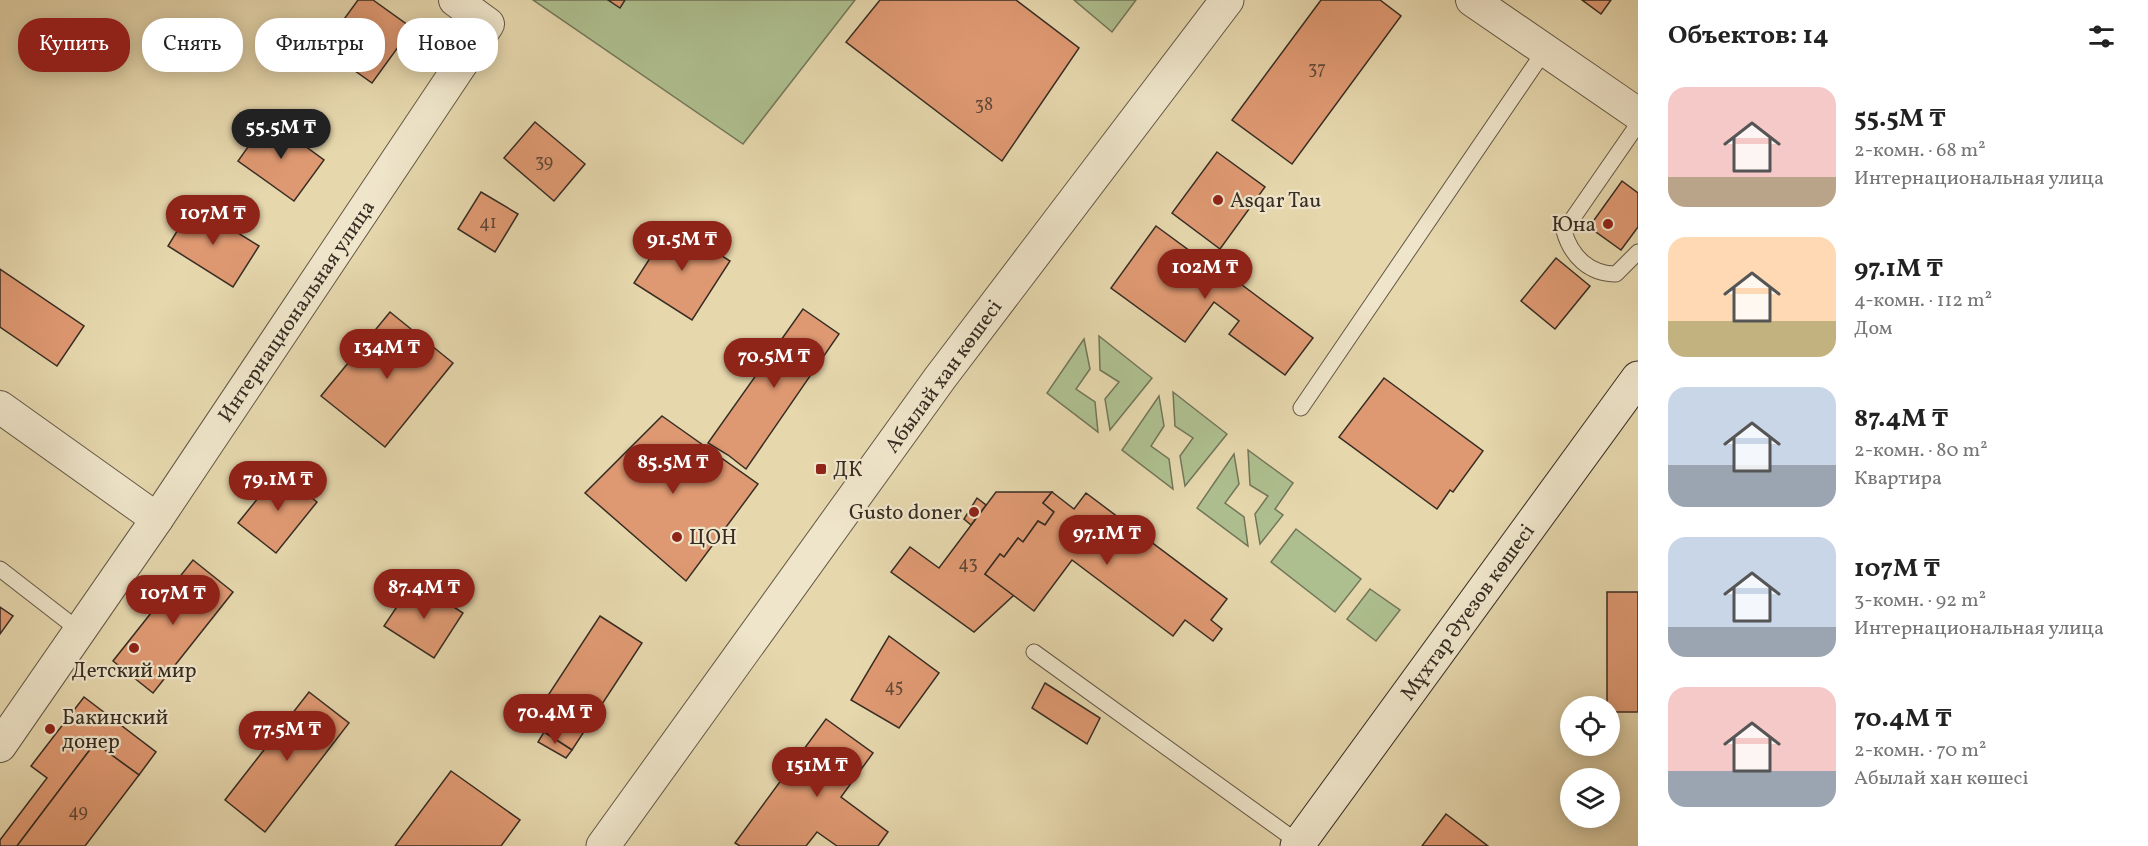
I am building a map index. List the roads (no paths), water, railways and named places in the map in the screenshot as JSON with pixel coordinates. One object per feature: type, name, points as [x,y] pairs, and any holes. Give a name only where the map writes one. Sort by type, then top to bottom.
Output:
[{"type":"street","name":"Интернациональная улица","points":[[0,746],[157,519],[488,24],[455,0]]},
{"type":"street","name":"Абылай хан көшесі","points":[[603,846],[940,378],[1227,0]]},
{"type":"street","points":[[1472,0],[1638,114]]},
{"type":"street","name":"Мұхтар Әуезов көшесі","points":[[1298,844],[1638,378]]},
{"type":"street","points":[[0,406],[157,519]]},
{"type":"lane","points":[[1301,408],[1545,50]]},
{"type":"lane","points":[[1638,124],[1564,231],[1567,243],[1582,263],[1603,274],[1616,274],[1638,252]]},
{"type":"lane","points":[[0,569],[80,631]]},
{"type":"lane","points":[[1034,652],[1298,844]]},
{"type":"place","name":"Asqar Tau","points":[[1218,200]]},
{"type":"place","name":"Юна","points":[[1608,224]]},
{"type":"place","name":"ДК","points":[[821,469]]},
{"type":"place","name":"Gusto doner","points":[[974,512]]},
{"type":"place","name":"ЦОН","points":[[677,537]]},
{"type":"place","name":"Детский мир","points":[[134,648]]},
{"type":"place","name":"Бакинский донер","points":[[50,729]]}]
